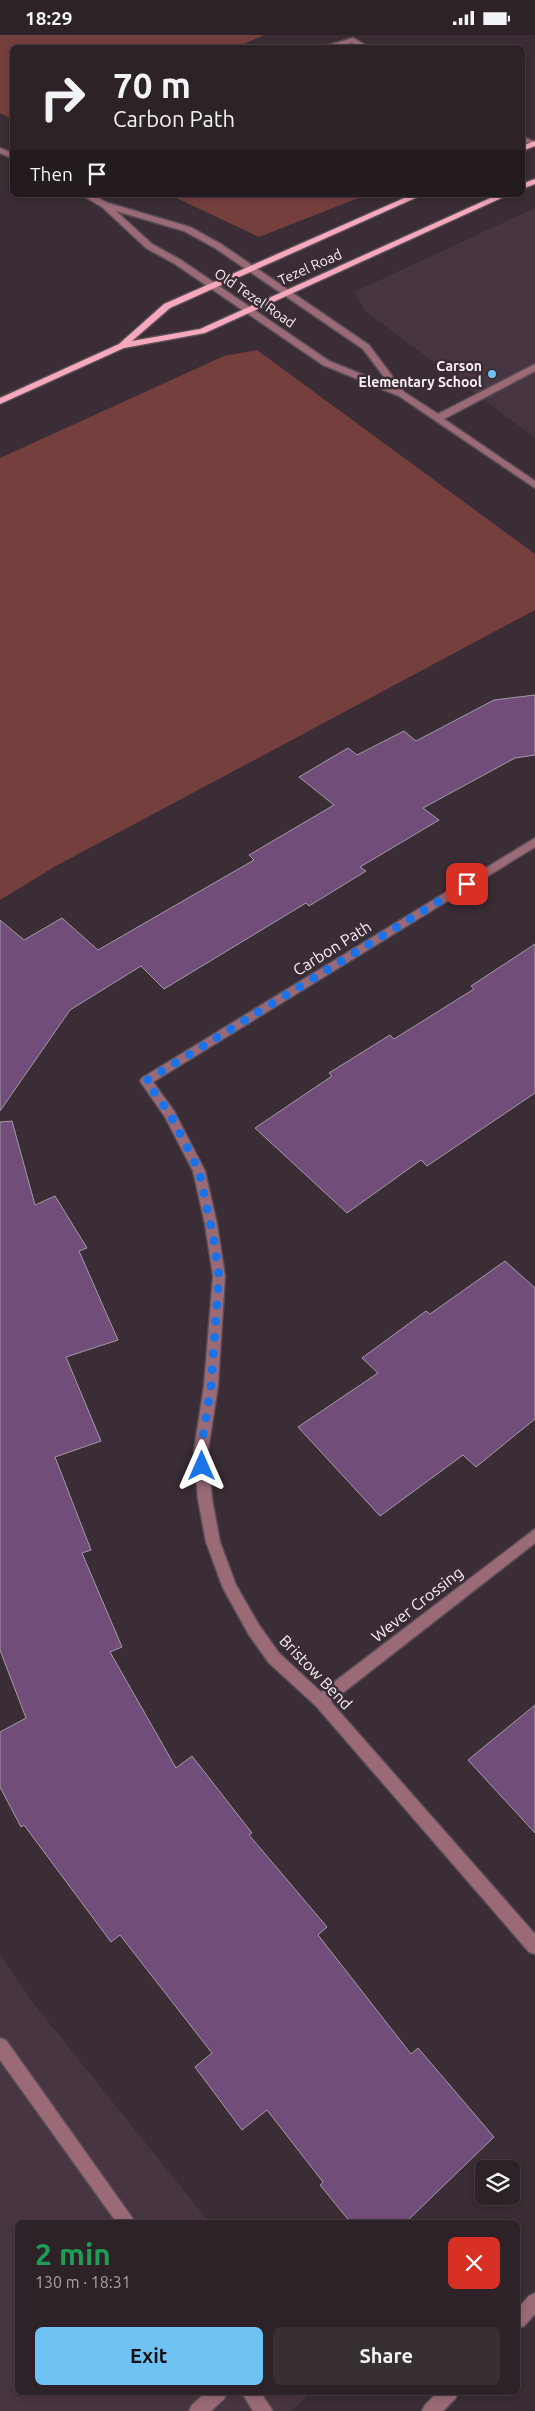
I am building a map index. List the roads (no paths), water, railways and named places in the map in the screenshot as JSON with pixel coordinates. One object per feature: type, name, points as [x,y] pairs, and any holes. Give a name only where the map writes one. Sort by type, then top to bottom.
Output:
[{"type":"main road","name":"Tezel Road","points":[[122,346],[167,306],[413,197]]},
{"type":"main road","name":"Tezel Road","points":[[0,401],[122,346],[202,331],[500,197]]},
{"type":"street","points":[[334,45],[354,40],[362,45]]},
{"type":"street","name":"Old Tezel Road","points":[[90,197],[105,205],[187,229],[287,293],[366,347],[402,394]]},
{"type":"street","name":"Old Tezel Road","points":[[105,205],[149,246],[178,262],[326,363],[402,394],[535,485]]},
{"type":"street","points":[[438,418],[535,367]]},
{"type":"street","name":"Carbon Path","points":[[146,1081],[535,842]]},
{"type":"street","name":"Bristow Bend","points":[[146,1081],[170,1114],[199,1171],[214,1241],[219,1276],[211,1385],[201,1450],[205,1499],[214,1542],[230,1588],[254,1630],[274,1658],[321,1701],[535,1946]]},
{"type":"street","name":"Wever Crossing","points":[[321,1701],[535,1535]]},
{"type":"street","points":[[0,2046],[126,2220]]},
{"type":"street","points":[[520,2318],[535,2302]]},
{"type":"street","points":[[198,2411],[216,2395]]},
{"type":"street","points":[[252,2395],[264,2411]]},
{"type":"street","points":[[431,2411],[447,2395]]},
{"type":"place","name":"Carson Elementary School","points":[[492,374]]}]
